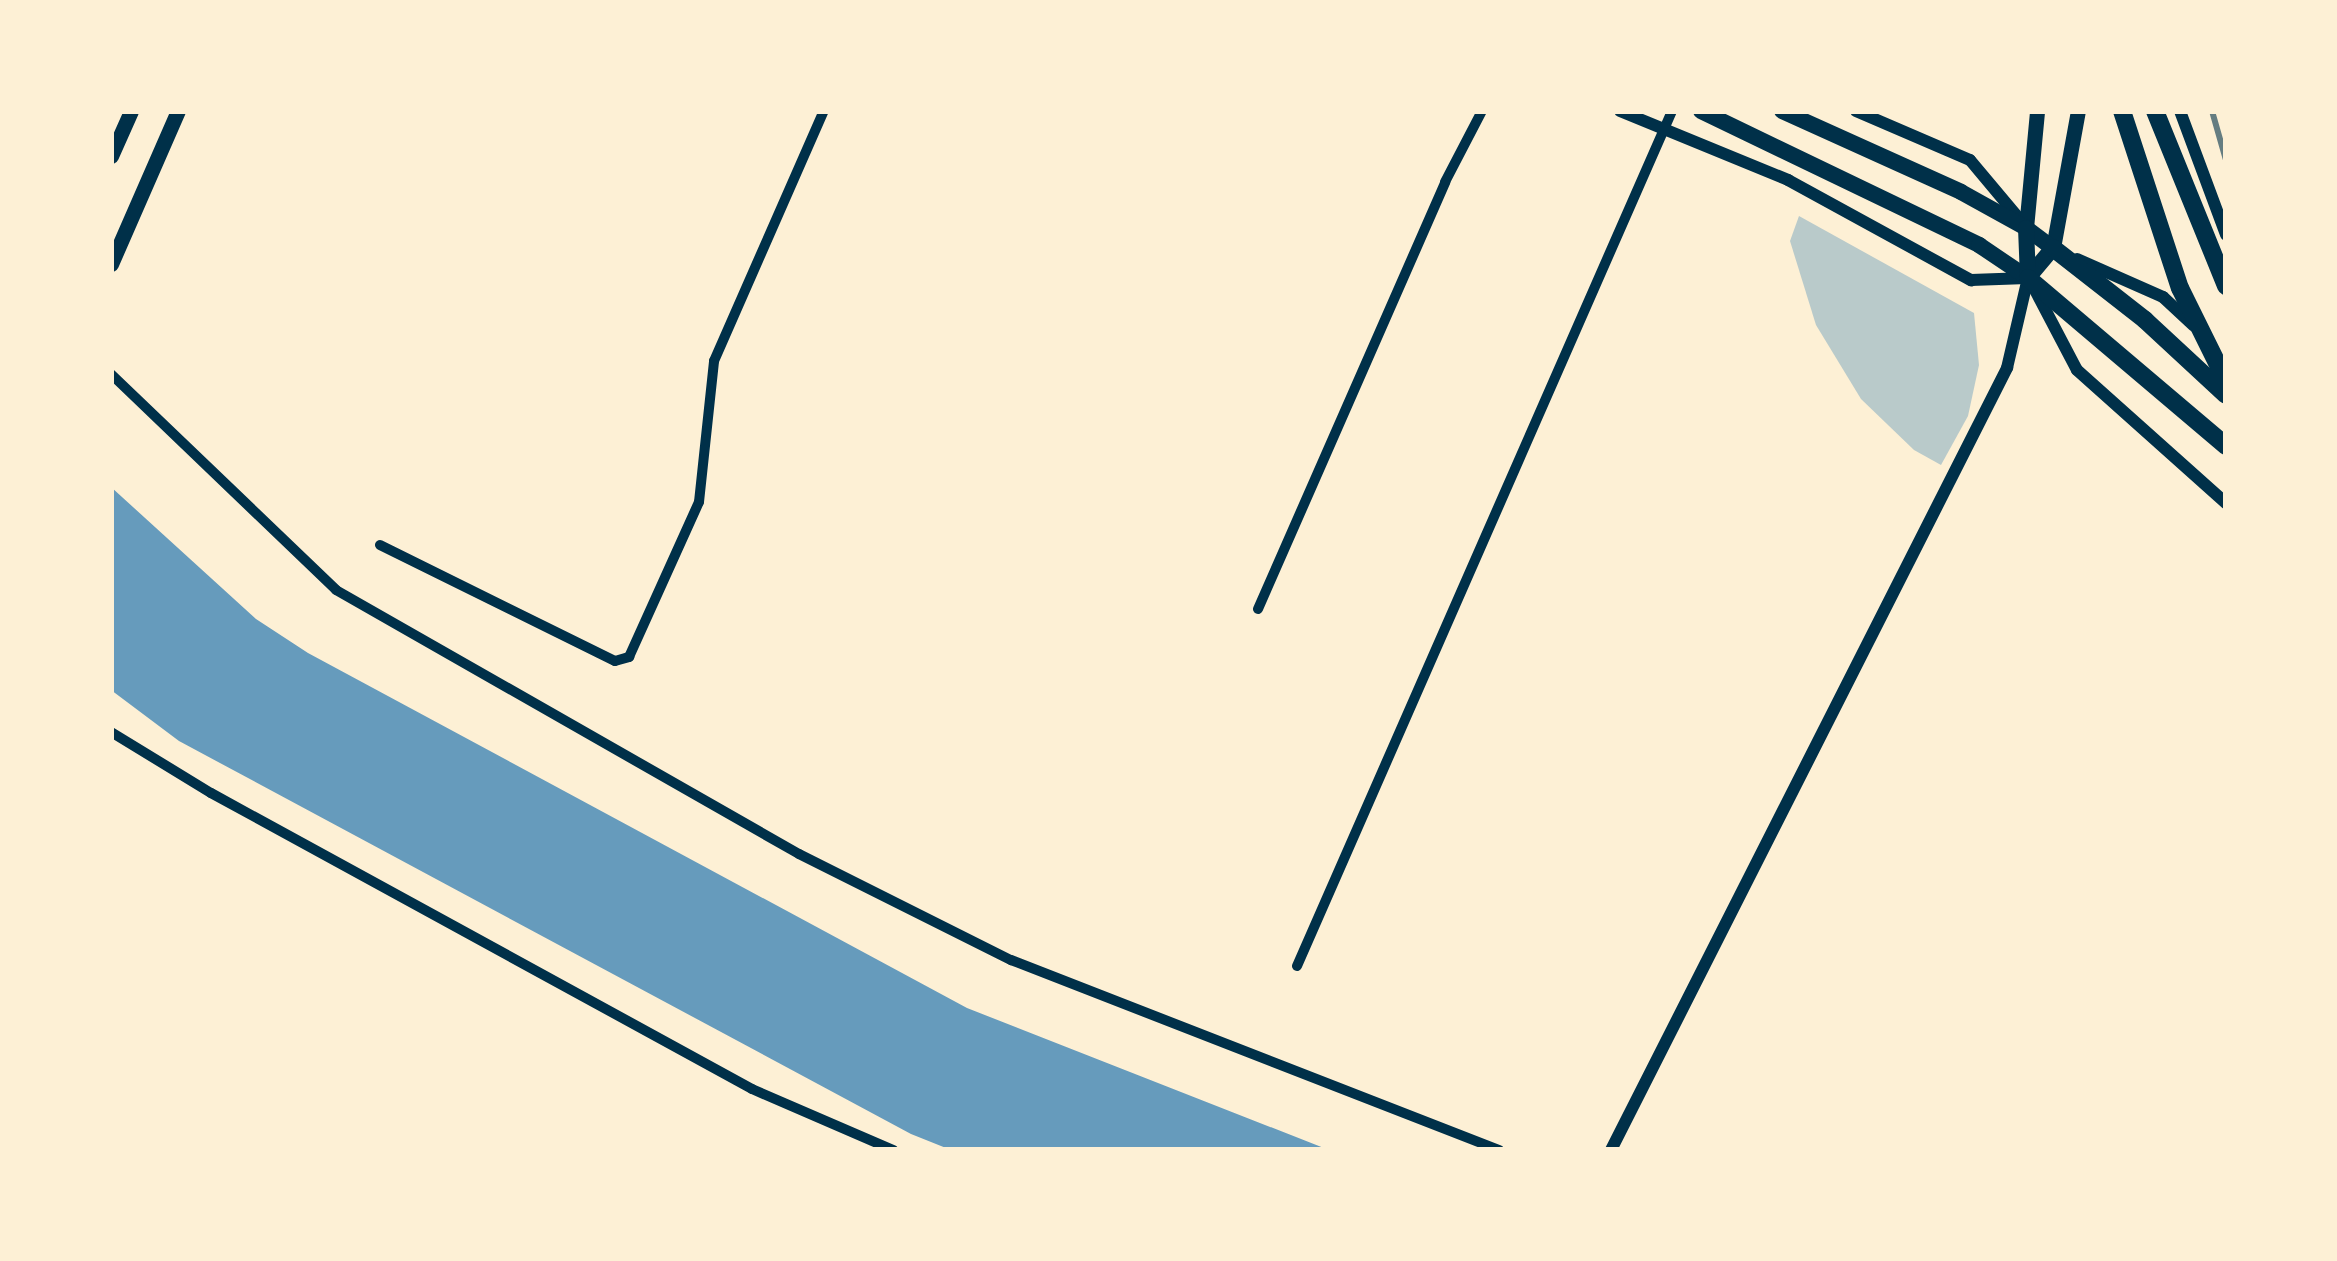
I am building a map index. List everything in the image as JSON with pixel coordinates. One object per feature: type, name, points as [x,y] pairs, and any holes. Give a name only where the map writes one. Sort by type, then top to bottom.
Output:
[{"type":"highway","points":[[2122,111],[2180,288],[2226,381]]},
{"type":"highway","points":[[2155,111],[2226,286]]},
{"type":"highway","points":[[2053,248],[2226,394]]},
{"type":"highway","points":[[2028,278],[2226,446]]},
{"type":"main road","points":[[111,156],[131,111]]},
{"type":"main road","points":[[111,264],[178,111]]},
{"type":"main road","points":[[1701,111],[1979,245],[2028,278]]},
{"type":"main road","points":[[1781,111],[1961,192],[2053,248]]},
{"type":"main road","points":[[2028,278],[2026,228],[2037,111]]},
{"type":"main road","points":[[2028,278],[2053,248],[2078,111]]},
{"type":"street","points":[[380,545],[615,661],[629,657],[699,502],[714,361],[824,111]]},
{"type":"street","points":[[1258,610],[1445,182],[1482,111]]},
{"type":"street","points":[[1620,111],[1788,180],[1971,280],[2028,278]]},
{"type":"street","points":[[1297,966],[1500,494],[1672,111]]},
{"type":"street","points":[[1856,111],[1970,160],[2026,228]]},
{"type":"street","points":[[2180,111],[2226,235]]},
{"type":"street","points":[[2053,248],[2163,298],[2226,355]]},
{"type":"street","points":[[2028,278],[2077,370],[2226,503]]},
{"type":"street","points":[[1611,1150],[2007,368],[2028,278]]},
{"type":"street","points":[[111,374],[336,590],[800,854],[1011,960],[1498,1150]]},
{"type":"street","points":[[111,732],[211,794],[752,1089],[893,1150]]},
{"type":"shaded area","points":[[1799,216],[1974,313],[1979,365],[1968,416],[1941,465],[1914,450],[1861,399],[1816,325],[1790,241]]},
{"type":"water","points":[[111,487],[256,619],[308,653],[967,1008],[1329,1150],[951,1150],[911,1134],[179,741],[111,690]]},
{"type":"railway","points":[[2212,111],[2226,160]]}]
